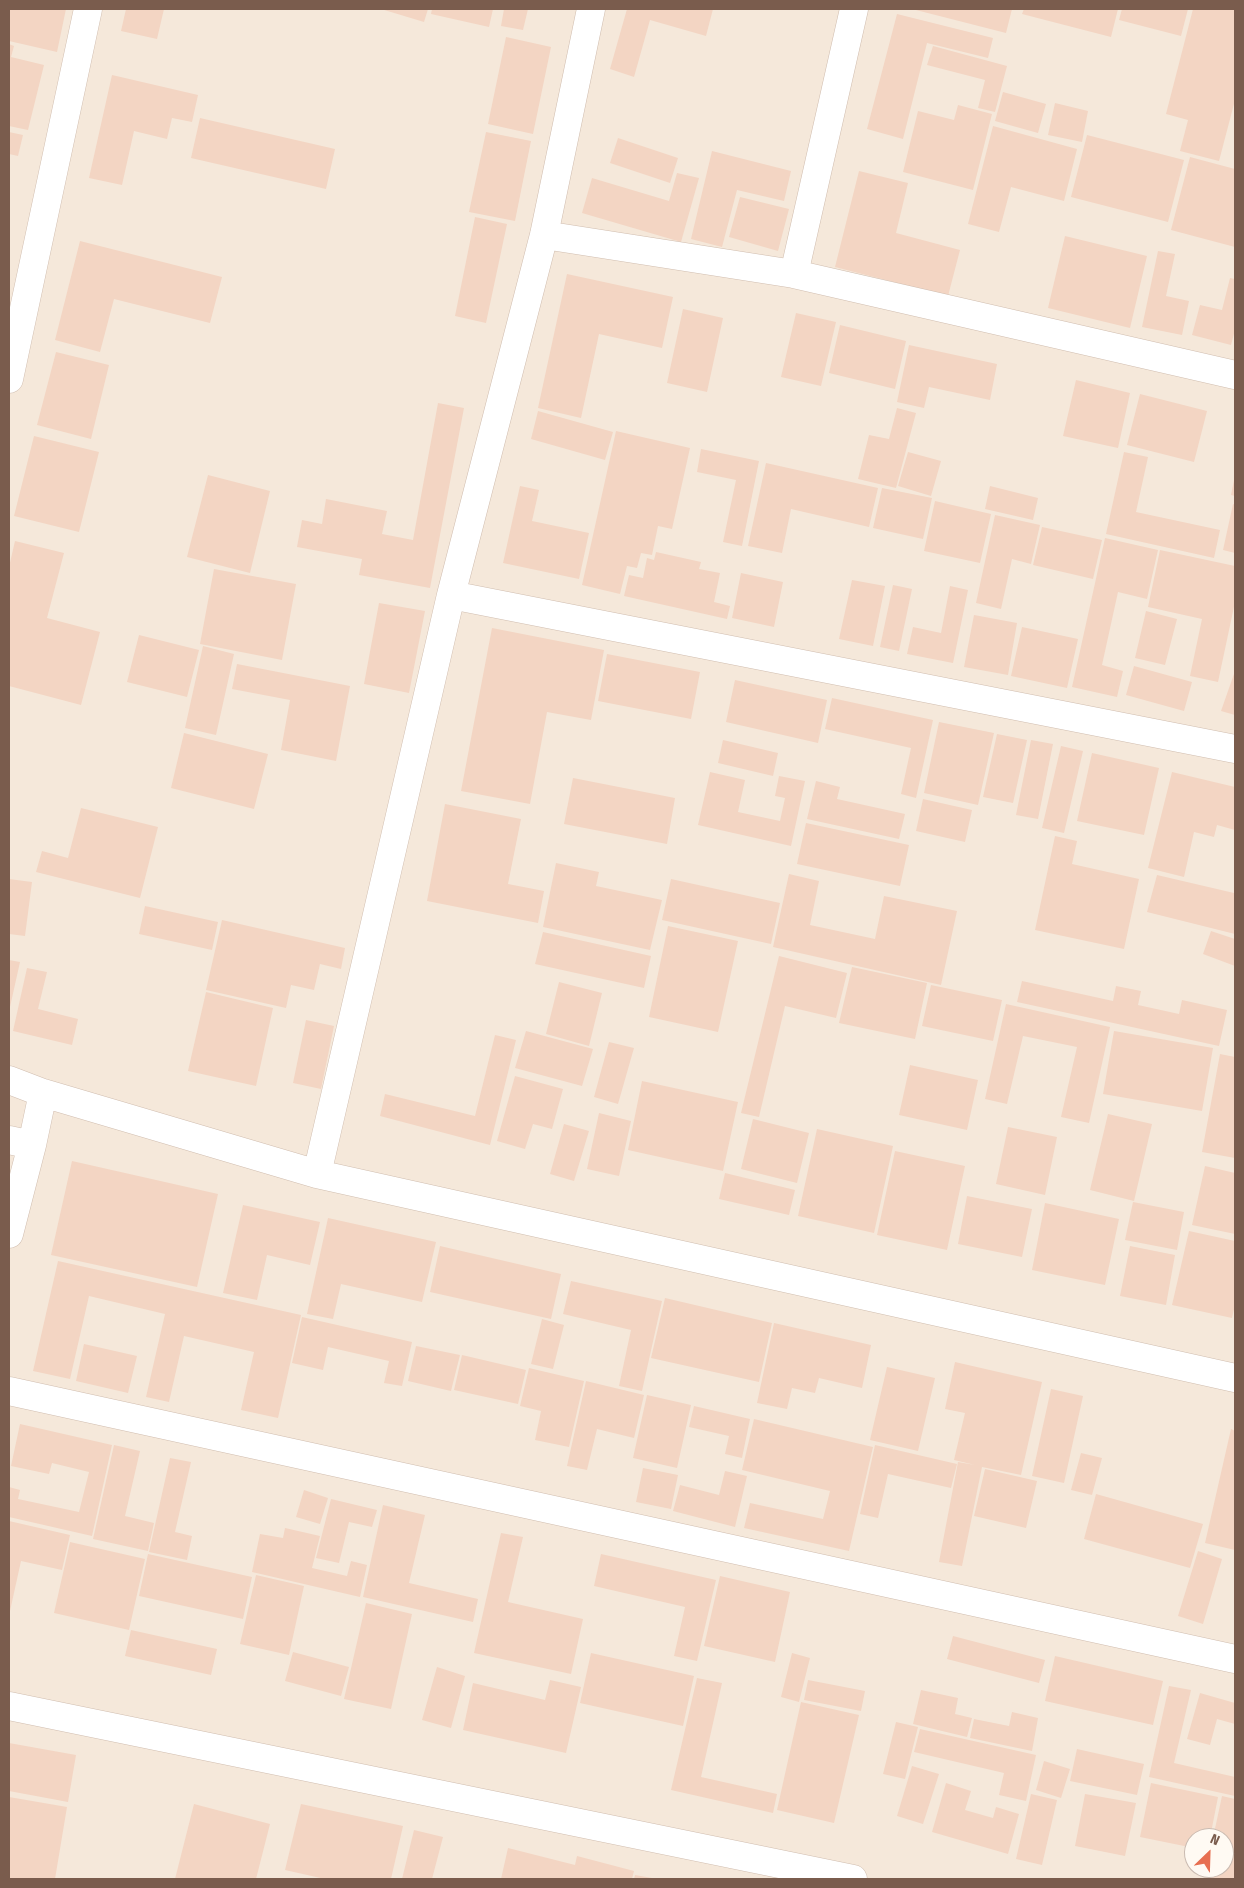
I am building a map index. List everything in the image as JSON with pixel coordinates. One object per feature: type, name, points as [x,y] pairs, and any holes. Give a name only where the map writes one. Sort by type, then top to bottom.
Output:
[{"type":"street","points":[[9,379],[88,9]]},
{"type":"street","points":[[317,1174],[451,596],[544,235],[591,9]]},
{"type":"street","points":[[794,274],[854,9]]},
{"type":"street","points":[[544,235],[794,274],[1235,375]]},
{"type":"street","points":[[451,596],[1235,749]]},
{"type":"street","points":[[9,1080],[43,1094],[317,1174],[1235,1378]]},
{"type":"street","points":[[9,1234],[20,1143],[43,1094]]},
{"type":"street","points":[[9,1391],[1235,1659]]},
{"type":"street","points":[[9,1706],[853,1879]]},
{"type":"shaded area","points":[[9,9],[1235,9],[1235,1879],[9,1879]]},
{"type":"building","points":[[9,9],[66,9],[57,52],[9,41]]},
{"type":"building","points":[[126,9],[164,9],[157,39],[121,31]]},
{"type":"building","points":[[381,9],[428,9],[424,22]]},
{"type":"building","points":[[432,9],[493,9],[489,27],[431,14]]},
{"type":"building","points":[[504,9],[528,9],[523,30],[501,26]]},
{"type":"building","points":[[627,9],[713,9],[706,36],[650,20],[634,77],[610,69]]},
{"type":"building","points":[[912,9],[1012,9],[1006,33]]},
{"type":"building","points":[[1024,9],[1118,9],[1111,37],[1022,14]]},
{"type":"building","points":[[1122,9],[1188,9],[1181,36],[1119,20]]},
{"type":"building","points":[[1193,9],[1235,9],[1235,100],[1219,161],[1180,151],[1188,120],[1166,114]]},
{"type":"building","points":[[897,14],[993,38],[988,58],[927,43],[903,139],[867,129]]},
{"type":"building","points":[[506,37],[551,47],[533,134],[488,124]]},
{"type":"building","points":[[9,44],[14,46],[11,57],[44,65],[28,130],[9,126]]},
{"type":"building","points":[[933,46],[1007,66],[995,112],[978,108],[985,80],[927,65]]},
{"type":"building","points":[[112,75],[198,95],[192,122],[172,118],[167,139],[134,131],[122,185],[89,178]]},
{"type":"building","points":[[1003,92],[1046,104],[1038,133],[995,121]]},
{"type":"building","points":[[1055,103],[1088,111],[1082,142],[1048,135]]},
{"type":"building","points":[[958,105],[992,114],[973,190],[903,172],[918,111],[954,120]]},
{"type":"building","points":[[200,118],[335,149],[326,189],[191,158]]},
{"type":"building","points":[[993,126],[1077,149],[1064,201],[1011,187],[999,232],[968,224]]},
{"type":"building","points":[[9,132],[23,135],[18,156],[9,154]]},
{"type":"building","points":[[486,132],[531,141],[515,221],[469,212]]},
{"type":"building","points":[[1087,135],[1184,160],[1168,222],[1071,197]]},
{"type":"building","points":[[618,138],[678,158],[670,183],[610,163]]},
{"type":"building","points":[[712,151],[791,171],[784,201],[737,190],[722,247],[691,239]]},
{"type":"building","points":[[1190,157],[1235,169],[1235,247],[1171,230]]},
{"type":"building","points":[[859,171],[908,183],[896,233],[960,250],[948,296],[835,267]]},
{"type":"building","points":[[677,173],[699,178],[681,242],[582,213],[592,178],[669,201]]},
{"type":"building","points":[[740,197],[789,209],[778,251],[729,237]]},
{"type":"building","points":[[475,217],[507,224],[486,323],[455,316]]},
{"type":"building","points":[[1065,236],[1147,256],[1130,328],[1048,308]]},
{"type":"building","points":[[80,241],[222,277],[210,323],[114,299],[100,352],[55,340]]},
{"type":"building","points":[[1158,251],[1175,254],[1166,296],[1189,301],[1182,335],[1142,327]]},
{"type":"building","points":[[567,274],[673,297],[662,348],[599,334],[581,418],[538,408]]},
{"type":"building","points":[[1230,278],[1235,279],[1235,330],[1231,345],[1192,335],[1200,305],[1222,310]]},
{"type":"building","points":[[683,309],[723,318],[707,392],[667,383]]},
{"type":"building","points":[[796,313],[836,322],[821,386],[781,377]]},
{"type":"building","points":[[840,325],[906,341],[895,389],[829,373]]},
{"type":"building","points":[[909,345],[997,364],[990,400],[929,387],[924,408],[897,402]]},
{"type":"building","points":[[56,352],[109,365],[91,439],[37,425]]},
{"type":"building","points":[[1076,380],[1130,393],[1118,448],[1063,436]]},
{"type":"building","points":[[1140,394],[1207,411],[1194,462],[1127,445]]},
{"type":"building","points":[[438,403],[464,408],[430,588],[359,575],[362,559],[297,547],[302,520],[322,524],[326,499],[387,511],[382,534],[413,540]]},
{"type":"building","points":[[897,408],[916,413],[896,488],[858,479],[869,435],[889,439]]},
{"type":"building","points":[[538,411],[613,432],[605,460],[531,439]]},
{"type":"building","points":[[616,431],[690,448],[672,529],[658,526],[652,555],[641,553],[637,568],[627,566],[620,594],[582,585]]},
{"type":"building","points":[[34,436],[99,452],[79,532],[14,516]]},
{"type":"building","points":[[701,449],[759,461],[742,546],[723,542],[736,480],[697,472]]},
{"type":"building","points":[[908,452],[941,461],[931,496],[898,486]]},
{"type":"building","points":[[1124,452],[1148,457],[1136,512],[1220,530],[1214,558],[1106,534]]},
{"type":"building","points":[[766,463],[878,488],[869,527],[791,509],[782,553],[748,546]]},
{"type":"building","points":[[208,475],[270,491],[250,573],[187,557]]},
{"type":"building","points":[[1235,480],[1235,496],[1231,495]]},
{"type":"building","points":[[520,486],[539,490],[532,521],[589,533],[579,579],[503,563]]},
{"type":"building","points":[[990,486],[1038,498],[1033,520],[985,509]]},
{"type":"building","points":[[882,488],[932,498],[923,539],[873,528]]},
{"type":"building","points":[[935,501],[991,514],[980,563],[924,551]]},
{"type":"building","points":[[1233,504],[1235,505],[1235,553],[1223,550]]},
{"type":"building","points":[[995,515],[1040,525],[1031,564],[1012,559],[1001,609],[976,603]]},
{"type":"building","points":[[1042,527],[1102,540],[1093,579],[1033,565]]},
{"type":"building","points":[[1105,538],[1158,550],[1147,599],[1118,592],[1102,665],[1123,671],[1117,697],[1072,687]]},
{"type":"building","points":[[15,541],[64,553],[47,618],[100,632],[81,705],[9,686],[9,567]]},
{"type":"building","points":[[1160,550],[1235,566],[1235,602],[1218,682],[1190,676],[1202,619],[1148,607]]},
{"type":"building","points":[[656,552],[701,562],[699,569],[720,573],[714,602],[730,606],[727,619],[624,596],[629,575],[643,578],[647,558],[654,560]]},
{"type":"building","points":[[214,569],[296,584],[282,660],[200,644]]},
{"type":"building","points":[[741,573],[783,582],[774,627],[732,618]]},
{"type":"building","points":[[852,580],[885,586],[873,646],[839,639]]},
{"type":"building","points":[[893,585],[912,589],[899,651],[880,647]]},
{"type":"building","points":[[950,586],[968,590],[953,663],[907,654],[913,627],[941,633]]},
{"type":"building","points":[[379,603],[425,611],[409,693],[364,684]]},
{"type":"building","points":[[1146,611],[1177,619],[1165,665],[1135,658]]},
{"type":"building","points":[[974,615],[1017,623],[1008,675],[964,667]]},
{"type":"building","points":[[1022,627],[1078,639],[1067,688],[1011,676]]},
{"type":"building","points":[[492,628],[604,650],[591,720],[547,712],[530,804],[461,791]]},
{"type":"building","points":[[139,635],[199,650],[187,697],[127,682]]},
{"type":"building","points":[[203,646],[234,654],[216,735],[185,728]]},
{"type":"building","points":[[607,654],[700,672],[691,719],[598,701]]},
{"type":"building","points":[[237,664],[350,686],[336,761],[281,750],[290,700],[232,689]]},
{"type":"building","points":[[1134,666],[1192,682],[1184,711],[1126,695]]},
{"type":"building","points":[[1235,671],[1235,715],[1221,711]]},
{"type":"building","points":[[735,680],[827,700],[818,743],[726,722]]},
{"type":"building","points":[[832,698],[933,720],[916,798],[901,794],[911,748],[825,729]]},
{"type":"building","points":[[939,722],[994,733],[978,805],[924,793]]},
{"type":"building","points":[[184,733],[268,754],[254,809],[171,788]]},
{"type":"building","points":[[997,734],[1027,740],[1013,803],[983,797]]},
{"type":"building","points":[[723,740],[778,753],[773,776],[718,763]]},
{"type":"building","points":[[1031,740],[1053,744],[1038,819],[1016,815]]},
{"type":"building","points":[[1061,746],[1083,751],[1064,833],[1042,828]]},
{"type":"building","points":[[1092,753],[1159,768],[1144,835],[1077,821]]},
{"type":"building","points":[[710,772],[745,780],[738,812],[780,821],[785,798],[775,796],[779,776],[805,781],[791,846],[698,825]]},
{"type":"building","points":[[1172,772],[1235,787],[1235,830],[1217,825],[1214,837],[1194,832],[1184,877],[1148,868]]},
{"type":"building","points":[[573,778],[675,798],[667,844],[564,824]]},
{"type":"building","points":[[816,781],[840,787],[837,799],[905,814],[899,839],[807,819]]},
{"type":"building","points":[[923,799],[972,810],[965,842],[916,831]]},
{"type":"building","points":[[445,804],[521,819],[508,884],[544,891],[538,923],[427,901]]},
{"type":"building","points":[[81,808],[158,827],[140,898],[36,872],[42,851],[68,858]]},
{"type":"building","points":[[806,823],[909,845],[900,886],[797,864]]},
{"type":"building","points":[[1055,836],[1077,841],[1072,864],[1139,879],[1124,949],[1035,930]]},
{"type":"building","points":[[556,863],[599,872],[596,886],[662,900],[650,950],[543,927]]},
{"type":"building","points":[[789,874],[819,881],[810,925],[875,939],[884,896],[957,911],[941,985],[773,947]]},
{"type":"building","points":[[1157,875],[1234,893],[1235,890],[1235,934],[1147,912]]},
{"type":"building","points":[[9,879],[32,882],[25,936],[9,934]]},
{"type":"building","points":[[671,879],[780,903],[771,944],[662,920]]},
{"type":"building","points":[[145,906],[218,922],[212,950],[139,934]]},
{"type":"building","points":[[222,920],[345,948],[341,969],[320,964],[314,990],[291,985],[286,1008],[206,990]]},
{"type":"building","points":[[668,926],[738,941],[718,1032],[649,1017]]},
{"type":"building","points":[[1211,931],[1235,939],[1235,966],[1203,954]]},
{"type":"building","points":[[543,932],[651,956],[644,988],[535,964]]},
{"type":"building","points":[[779,956],[847,973],[836,1018],[785,1006],[759,1117],[741,1113]]},
{"type":"building","points":[[9,960],[20,962],[10,1007],[9,1007]]},
{"type":"building","points":[[852,967],[927,983],[915,1039],[839,1023]]},
{"type":"building","points":[[27,968],[47,972],[38,1009],[78,1019],[72,1045],[13,1031]]},
{"type":"building","points":[[1022,981],[1113,1001],[1116,986],[1141,991],[1138,1005],[1179,1014],[1182,1000],[1227,1010],[1219,1046],[1017,1002]]},
{"type":"building","points":[[559,982],[602,993],[589,1046],[546,1034]]},
{"type":"building","points":[[931,985],[1002,1000],[993,1041],[922,1026]]},
{"type":"building","points":[[206,992],[273,1008],[256,1086],[188,1071]]},
{"type":"building","points":[[1006,1004],[1110,1027],[1089,1123],[1061,1117],[1077,1047],[1023,1036],[1007,1104],[985,1099]]},
{"type":"building","points":[[306,1020],[334,1026],[321,1089],[293,1083]]},
{"type":"building","points":[[526,1031],[593,1049],[582,1086],[515,1068]]},
{"type":"building","points":[[1114,1031],[1213,1048],[1202,1111],[1103,1094]]},
{"type":"building","points":[[495,1035],[516,1040],[490,1145],[380,1116],[385,1094],[475,1116]]},
{"type":"building","points":[[609,1042],[634,1048],[618,1104],[594,1097]]},
{"type":"building","points":[[1220,1054],[1235,1057],[1235,1158],[1202,1152]]},
{"type":"building","points":[[910,1065],[978,1080],[967,1130],[899,1115]]},
{"type":"building","points":[[515,1076],[563,1089],[552,1129],[533,1124],[525,1149],[497,1141]]},
{"type":"building","points":[[642,1081],[738,1102],[723,1171],[628,1150]]},
{"type":"building","points":[[599,1113],[631,1121],[619,1176],[587,1169]]},
{"type":"building","points":[[1108,1114],[1152,1124],[1134,1201],[1090,1190]]},
{"type":"building","points":[[753,1119],[809,1133],[797,1183],[741,1169]]},
{"type":"building","points":[[564,1124],[589,1131],[574,1181],[550,1174]]},
{"type":"building","points":[[1008,1127],[1057,1137],[1045,1195],[996,1184]]},
{"type":"building","points":[[817,1129],[893,1146],[874,1233],[798,1216]]},
{"type":"building","points":[[895,1151],[965,1166],[947,1250],[877,1235]]},
{"type":"building","points":[[72,1161],[218,1194],[197,1287],[51,1255]]},
{"type":"building","points":[[1205,1166],[1235,1173],[1235,1234],[1192,1225]]},
{"type":"building","points":[[725,1173],[795,1190],[789,1215],[719,1199]]},
{"type":"building","points":[[967,1196],[1032,1209],[1022,1257],[958,1244]]},
{"type":"building","points":[[1133,1202],[1184,1212],[1177,1250],[1125,1240]]},
{"type":"building","points":[[1045,1203],[1119,1219],[1105,1285],[1032,1270]]},
{"type":"building","points":[[243,1205],[320,1222],[310,1265],[267,1255],[257,1300],[223,1293]]},
{"type":"building","points":[[328,1218],[436,1242],[422,1302],[341,1284],[333,1319],[307,1314]]},
{"type":"building","points":[[1189,1231],[1235,1241],[1235,1305],[1232,1318],[1172,1305]]},
{"type":"building","points":[[440,1246],[561,1274],[551,1319],[430,1292]]},
{"type":"building","points":[[1130,1246],[1175,1255],[1166,1305],[1120,1296]]},
{"type":"building","points":[[58,1261],[301,1315],[278,1418],[241,1410],[254,1352],[184,1336],[169,1402],[146,1397],[165,1314],[89,1296],[70,1379],[33,1371]]},
{"type":"building","points":[[571,1281],[662,1301],[642,1391],[619,1386],[631,1330],[563,1314]]},
{"type":"building","points":[[665,1298],[772,1323],[759,1382],[651,1358]]},
{"type":"building","points":[[302,1317],[412,1342],[402,1386],[384,1383],[389,1361],[328,1347],[323,1370],[292,1363]]},
{"type":"building","points":[[542,1319],[564,1325],[553,1369],[531,1364]]},
{"type":"building","points":[[774,1323],[871,1345],[862,1388],[819,1378],[815,1393],[792,1388],[787,1409],[757,1403]]},
{"type":"building","points":[[84,1344],[137,1356],[128,1393],[76,1381]]},
{"type":"building","points":[[416,1346],[460,1355],[451,1391],[408,1381]]},
{"type":"building","points":[[462,1355],[526,1370],[518,1404],[454,1390]]},
{"type":"building","points":[[955,1362],[1042,1382],[1021,1475],[982,1467],[962,1566],[939,1562],[958,1462],[975,1465],[954,1460],[965,1413],[945,1409]]},
{"type":"building","points":[[887,1367],[935,1378],[918,1451],[870,1440]]},
{"type":"building","points":[[529,1368],[584,1381],[569,1447],[535,1440],[541,1411],[520,1406]]},
{"type":"building","points":[[586,1381],[644,1395],[634,1438],[597,1429],[587,1470],[567,1466]]},
{"type":"building","points":[[1051,1389],[1083,1396],[1064,1483],[1032,1476]]},
{"type":"building","points":[[647,1395],[691,1405],[677,1468],[633,1458]]},
{"type":"building","points":[[694,1406],[750,1419],[742,1458],[725,1454],[729,1436],[689,1427]]},
{"type":"building","points":[[754,1419],[873,1447],[849,1551],[744,1528],[750,1503],[823,1519],[830,1491],[742,1470]]},
{"type":"building","points":[[20,1424],[112,1445],[92,1536],[9,1517],[9,1487],[20,1490],[18,1499],[79,1512],[89,1472],[52,1463],[49,1474],[11,1466]]},
{"type":"building","points":[[1231,1429],[1235,1431],[1235,1550],[1205,1543]]},
{"type":"building","points":[[114,1445],[140,1451],[125,1516],[154,1523],[148,1551],[93,1539]]},
{"type":"building","points":[[875,1445],[957,1464],[951,1488],[888,1474],[878,1518],[860,1514]]},
{"type":"building","points":[[1081,1453],[1102,1458],[1092,1495],[1071,1490]]},
{"type":"building","points":[[170,1458],[191,1462],[175,1532],[192,1536],[187,1560],[149,1552]]},
{"type":"building","points":[[643,1468],[678,1475],[671,1509],[636,1502]]},
{"type":"building","points":[[985,1469],[1037,1481],[1026,1528],[974,1516]]},
{"type":"building","points":[[725,1471],[747,1476],[735,1527],[673,1511],[680,1485],[719,1495]]},
{"type":"building","points":[[304,1490],[328,1498],[320,1524],[296,1517]]},
{"type":"building","points":[[1096,1494],[1203,1524],[1190,1568],[1084,1539]]},
{"type":"building","points":[[331,1499],[377,1510],[372,1527],[349,1522],[339,1563],[316,1558]]},
{"type":"building","points":[[383,1505],[425,1515],[409,1583],[478,1599],[473,1622],[363,1597]]},
{"type":"building","points":[[9,1521],[70,1535],[62,1570],[21,1561],[10,1611]]},
{"type":"building","points":[[285,1528],[320,1536],[312,1568],[347,1576],[351,1561],[367,1565],[360,1597],[252,1572],[260,1534],[283,1538]]},
{"type":"building","points":[[501,1533],[523,1537],[508,1602],[583,1619],[571,1674],[474,1653]]},
{"type":"building","points":[[70,1542],[145,1559],[129,1630],[54,1613]]},
{"type":"building","points":[[1198,1551],[1222,1559],[1203,1624],[1178,1616]]},
{"type":"building","points":[[148,1554],[252,1577],[243,1619],[139,1596]]},
{"type":"building","points":[[601,1554],[716,1580],[697,1661],[674,1656],[685,1607],[594,1586]]},
{"type":"building","points":[[256,1575],[304,1586],[289,1655],[240,1644]]},
{"type":"building","points":[[720,1576],[790,1592],[775,1662],[704,1646]]},
{"type":"building","points":[[366,1603],[412,1614],[391,1709],[344,1699]]},
{"type":"building","points":[[131,1630],[217,1649],[211,1675],[125,1656]]},
{"type":"building","points":[[953,1636],[1045,1660],[1039,1683],[947,1659]]},
{"type":"building","points":[[293,1652],[349,1667],[341,1696],[285,1681]]},
{"type":"building","points":[[591,1653],[694,1676],[683,1726],[580,1703]]},
{"type":"building","points":[[792,1653],[810,1658],[799,1702],[781,1697]]},
{"type":"building","points":[[1055,1656],[1163,1681],[1153,1725],[1045,1701]]},
{"type":"building","points":[[437,1667],[465,1676],[451,1728],[422,1720]]},
{"type":"building","points":[[697,1678],[722,1683],[701,1777],[777,1794],[773,1813],[671,1790]]},
{"type":"building","points":[[550,1680],[581,1687],[566,1753],[463,1730],[473,1683],[545,1700]]},
{"type":"building","points":[[808,1680],[865,1691],[861,1711],[804,1700]]},
{"type":"building","points":[[1169,1686],[1191,1690],[1174,1763],[1235,1777],[1235,1796],[1149,1777]]},
{"type":"building","points":[[921,1690],[958,1698],[955,1714],[972,1718],[967,1737],[913,1724]]},
{"type":"building","points":[[1200,1693],[1235,1703],[1235,1724],[1217,1719],[1210,1745],[1187,1739]]},
{"type":"building","points":[[801,1702],[859,1715],[834,1823],[777,1810]]},
{"type":"building","points":[[1012,1712],[1038,1718],[1032,1751],[970,1738],[974,1719],[1009,1726]]},
{"type":"building","points":[[896,1722],[918,1727],[905,1779],[883,1774]]},
{"type":"building","points":[[920,1729],[1036,1755],[1026,1801],[999,1795],[1004,1773],[914,1752]]},
{"type":"building","points":[[9,1743],[76,1755],[68,1802],[9,1791]]},
{"type":"building","points":[[1077,1749],[1144,1764],[1137,1795],[1070,1781]]},
{"type":"building","points":[[1044,1761],[1070,1769],[1061,1798],[1036,1790]]},
{"type":"building","points":[[912,1766],[939,1774],[923,1824],[897,1816]]},
{"type":"building","points":[[946,1783],[971,1791],[965,1810],[993,1818],[996,1807],[1019,1814],[1008,1854],[932,1832]]},
{"type":"building","points":[[1151,1783],[1218,1797],[1212,1828],[1184,1828],[1184,1846],[1140,1837]]},
{"type":"building","points":[[1031,1794],[1057,1800],[1042,1865],[1016,1859]]},
{"type":"building","points":[[1085,1794],[1136,1803],[1125,1856],[1075,1846]]},
{"type":"building","points":[[1222,1796],[1235,1799],[1235,1879],[1204,1879],[1234,1878],[1234,1828],[1215,1828]]},
{"type":"building","points":[[9,1797],[67,1807],[55,1879],[9,1879]]},
{"type":"building","points":[[194,1804],[270,1824],[256,1879],[175,1879]]},
{"type":"building","points":[[301,1804],[403,1826],[391,1879],[325,1879],[285,1870]]},
{"type":"building","points":[[414,1830],[443,1837],[432,1879],[402,1879]]},
{"type":"building","points":[[508,1848],[575,1865],[577,1856],[634,1871],[632,1879],[501,1879]]},
{"type":"building","points":[[635,1875],[652,1878],[652,1879],[634,1879]]}]
